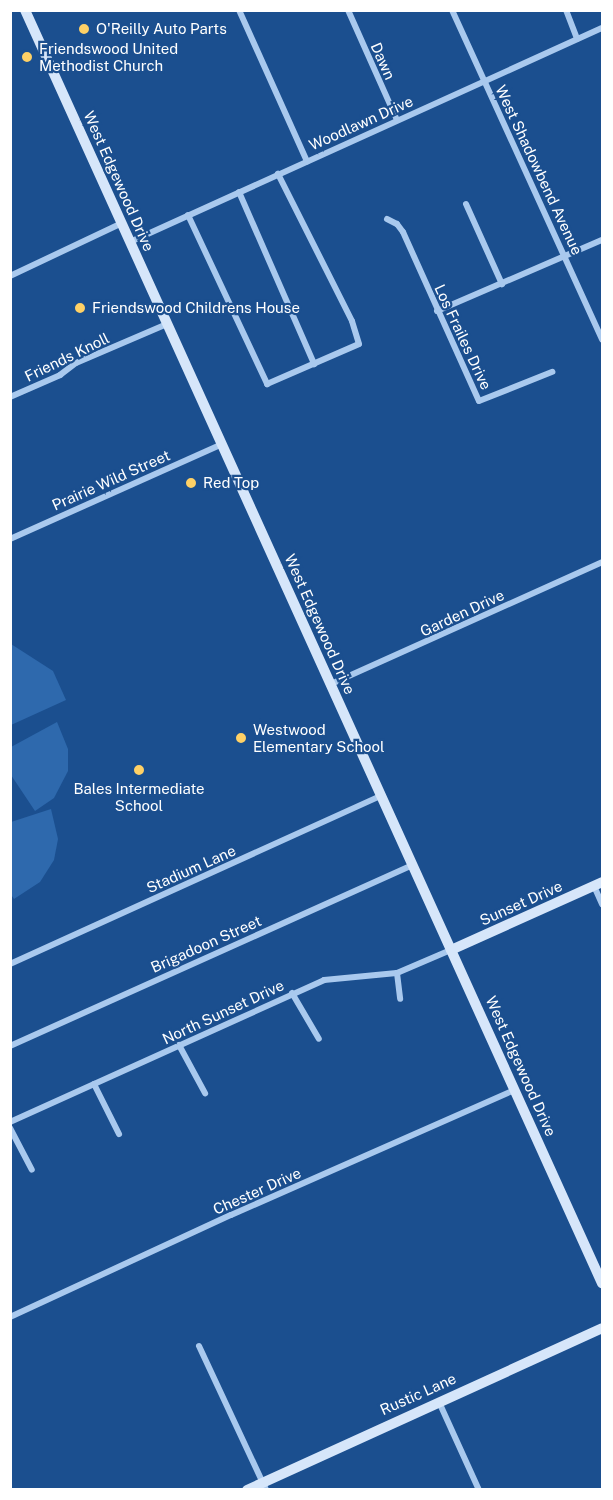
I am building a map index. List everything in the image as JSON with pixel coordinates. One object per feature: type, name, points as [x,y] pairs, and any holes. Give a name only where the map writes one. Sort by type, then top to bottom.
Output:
[{"type":"main road","name":"West Edgewood Drive","points":[[25,10],[603,1283]]},
{"type":"main road","name":"Sunset Drive","points":[[451,950],[598,884]]},
{"type":"main road","name":"Rustic Lane","points":[[248,1490],[264,1486],[439,1401],[603,1328]]},
{"type":"street","points":[[239,10],[307,161]]},
{"type":"street","name":"Dawn","points":[[348,10],[397,120]]},
{"type":"street","name":"West Shadowbend Avenue","points":[[452,10],[603,339]]},
{"type":"street","points":[[566,10],[577,39]]},
{"type":"street","name":"Woodlawn Drive","points":[[130,242],[603,28]]},
{"type":"street","points":[[188,215],[267,384],[359,344],[352,321],[278,174]]},
{"type":"street","points":[[239,192],[314,364]]},
{"type":"street","points":[[466,204],[502,284]]},
{"type":"street","name":"Los Frailes Drive","points":[[387,219],[403,232],[479,401],[552,372]]},
{"type":"street","points":[[10,276],[122,223]]},
{"type":"street","points":[[437,311],[603,240]]},
{"type":"street","name":"Friends Knoll","points":[[10,397],[60,375],[76,363],[167,324]]},
{"type":"street","name":"Prairie Wild Street","points":[[10,539],[222,444]]},
{"type":"street","name":"Garden Drive","points":[[331,684],[603,562]]},
{"type":"street","name":"Stadium Lane","points":[[10,964],[381,796]]},
{"type":"street","name":"Brigadoon Street","points":[[10,1046],[413,865]]},
{"type":"street","points":[[598,884],[603,904]]},
{"type":"street","name":"North Sunset Drive","points":[[10,1122],[292,993],[334,977],[397,973],[451,950]]},
{"type":"street","points":[[397,973],[400,999]]},
{"type":"street","points":[[292,993],[320,1039]]},
{"type":"street","points":[[179,1045],[205,1093]]},
{"type":"street","points":[[94,1084],[119,1134]]},
{"type":"street","name":"Chester Drive","points":[[10,1317],[231,1215],[515,1090]]},
{"type":"street","points":[[10,1128],[32,1170]]},
{"type":"street","points":[[199,1346],[264,1486]]},
{"type":"street","points":[[439,1401],[479,1490]]},
{"type":"shaded area","points":[[11,644],[53,671],[66,700],[11,725]]},
{"type":"shaded area","points":[[57,722],[68,749],[68,771],[54,798],[35,811],[11,775],[11,747]]},
{"type":"shaded area","points":[[51,809],[58,839],[54,860],[40,882],[14,899],[10,893],[11,822]]},
{"type":"place","name":"O'Reilly Auto Parts","points":[[84,29]]},
{"type":"place","name":"Friendswood United Methodist Church","points":[[27,57]]},
{"type":"place","name":"Friendswood Childrens House","points":[[80,308]]},
{"type":"place","name":"Red Top","points":[[191,483]]},
{"type":"place","name":"Westwood Elementary School","points":[[241,738]]},
{"type":"place","name":"Bales Intermediate School","points":[[139,770]]}]
